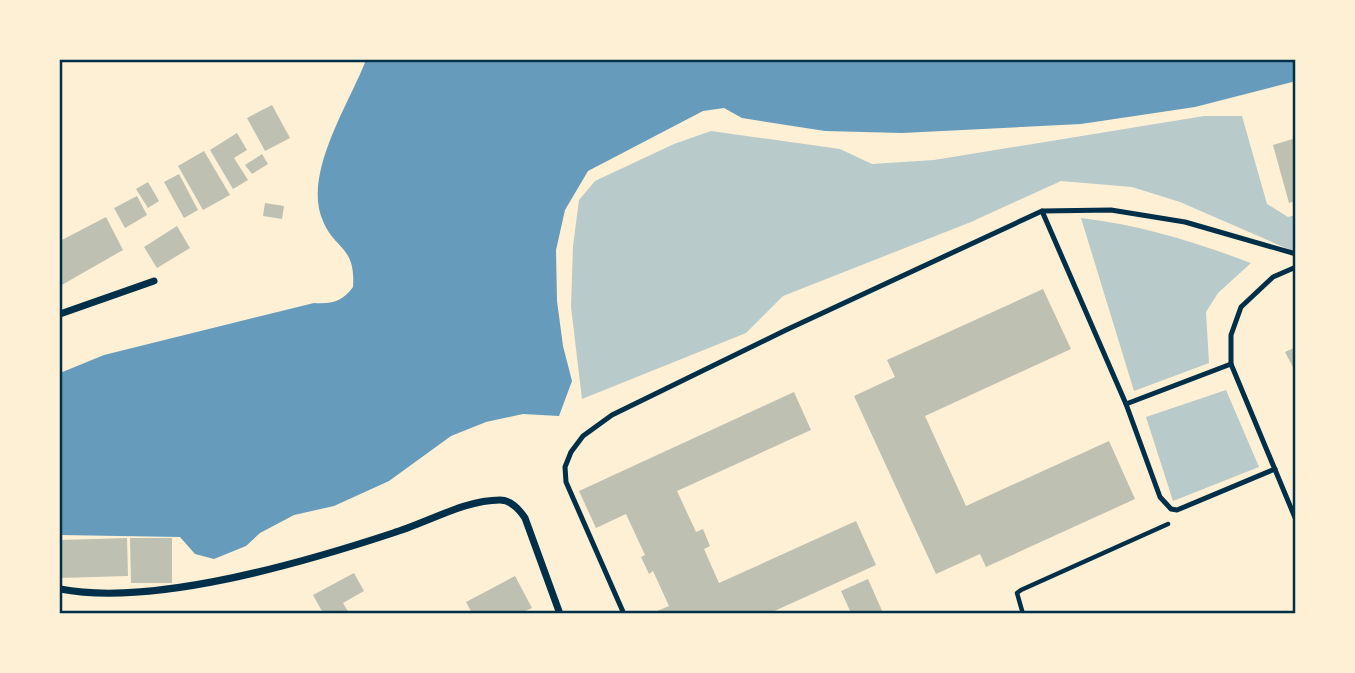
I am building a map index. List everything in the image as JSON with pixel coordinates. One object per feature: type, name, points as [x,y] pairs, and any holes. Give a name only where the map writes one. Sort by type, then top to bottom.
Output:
[{"type":"street","points":[[60,314],[154,281]]},
{"type":"street","points":[[60,589],[92,595],[142,593],[209,581],[322,556],[471,505],[502,500],[519,508],[525,517],[560,614]]},
{"type":"lane","points":[[624,614],[566,482],[565,467],[583,436],[612,415],[1042,211],[1111,210],[1185,222],[1296,254]]},
{"type":"lane","points":[[1042,211],[1126,404],[1160,497],[1171,509],[1177,510],[1275,469]]},
{"type":"lane","points":[[1296,267],[1273,277],[1241,307],[1231,335],[1231,364],[1296,520]]},
{"type":"lane","points":[[1126,404],[1231,364]]},
{"type":"path","points":[[1023,614],[1017,598],[1017,593],[1021,590],[1180,519]]},
{"type":"shaded area","points":[[1204,116],[1242,116],[1267,204],[1288,217],[1295,215],[1295,252],[1180,202],[1132,187],[1061,181],[971,222],[783,296],[746,333],[582,399],[571,307],[573,246],[579,200],[595,181],[674,144],[711,131],[840,149],[872,164],[934,160]]},
{"type":"shaded area","points":[[1081,218],[1168,235],[1251,263],[1218,293],[1206,312],[1209,363],[1134,391]]},
{"type":"shaded area","points":[[1226,390],[1259,467],[1173,501],[1146,417]]},
{"type":"water","points":[[366,60],[1295,60],[1296,81],[1195,107],[1081,124],[902,133],[825,131],[742,118],[724,108],[703,111],[588,171],[565,210],[556,250],[557,301],[563,346],[572,381],[559,416],[523,414],[486,422],[451,436],[389,481],[334,506],[294,515],[260,533],[246,546],[214,559],[195,554],[180,537],[60,535],[60,373],[104,355],[314,303],[336,301],[353,287],[348,255],[323,221],[318,203],[318,183],[330,140]]},
{"type":"building","points":[[272,105],[290,138],[265,151],[247,118]]},
{"type":"building","points":[[237,133],[247,150],[234,158],[248,180],[233,189],[210,150]]},
{"type":"building","points":[[1296,138],[1296,201],[1289,203],[1273,145]]},
{"type":"building","points":[[204,151],[230,195],[203,210],[178,166]]},
{"type":"building","points":[[262,154],[268,164],[252,174],[245,165]]},
{"type":"building","points":[[179,174],[198,210],[184,218],[164,182]]},
{"type":"building","points":[[148,182],[159,201],[148,208],[136,189]]},
{"type":"building","points":[[137,196],[147,215],[125,228],[114,208]]},
{"type":"building","points":[[265,203],[284,206],[282,219],[263,216]]},
{"type":"building","points":[[106,217],[123,250],[60,286],[60,241]]},
{"type":"building","points":[[177,226],[190,248],[157,268],[144,247]]},
{"type":"building","points":[[1043,289],[1071,349],[925,416],[966,506],[1109,441],[1135,499],[986,567],[980,554],[936,574],[854,396],[895,377],[887,360]]},
{"type":"building","points":[[1296,347],[1296,373],[1285,352]]},
{"type":"building","points":[[794,392],[811,430],[677,491],[696,532],[703,529],[710,546],[704,549],[719,583],[856,521],[876,565],[770,613],[652,613],[669,606],[653,571],[649,574],[641,557],[645,555],[626,514],[596,528],[579,491]]},
{"type":"building","points":[[127,538],[128,576],[60,578],[60,540]]},
{"type":"building","points":[[130,538],[172,538],[172,583],[131,583]]},
{"type":"building","points":[[354,573],[364,591],[343,603],[349,613],[323,613],[313,595]]},
{"type":"building","points":[[515,576],[532,608],[521,613],[472,613],[466,602]]},
{"type":"building","points":[[868,579],[883,613],[851,613],[841,591]]}]
